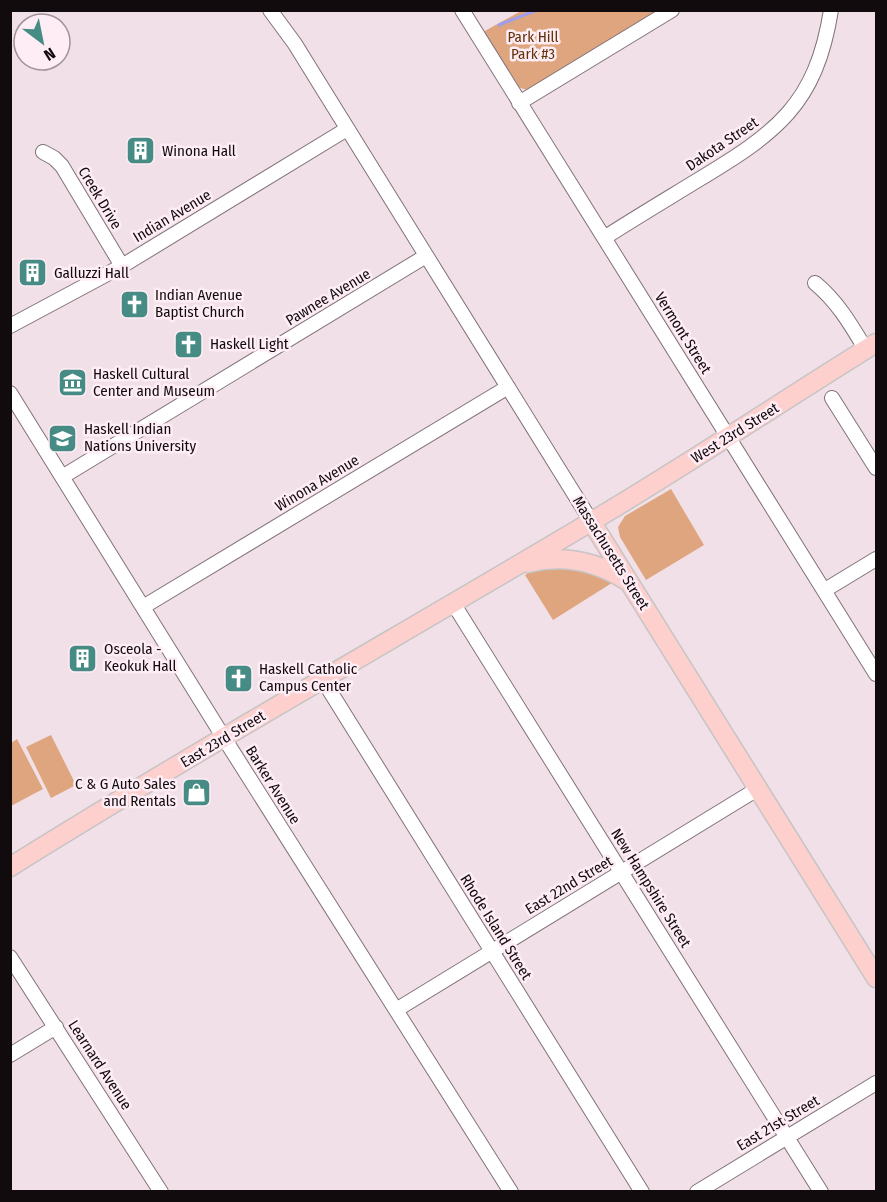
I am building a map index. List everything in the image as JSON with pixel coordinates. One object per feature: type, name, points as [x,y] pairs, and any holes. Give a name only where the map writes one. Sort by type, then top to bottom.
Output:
[{"type":"main road","name":"West 23rd Street","points":[[591,521],[729,438],[871,346]]},
{"type":"main road","name":"East 23rd Street","points":[[10,867],[591,521]]},
{"type":"main road","name":"Massachusetts Street","points":[[591,521],[876,978]]},
{"type":"main road","points":[[514,567],[546,560],[583,561],[608,569],[629,582]]},
{"type":"street","name":"Massachusetts Street","points":[[270,10],[295,44],[591,521]]},
{"type":"street","name":"Vermont Street","points":[[462,10],[876,674]]},
{"type":"street","points":[[519,103],[672,10]]},
{"type":"street","name":"Dakota Street","points":[[604,238],[742,154],[765,137],[783,119],[798,101],[815,72],[826,37],[831,10]]},
{"type":"street","name":"Indian Avenue","points":[[10,326],[122,266],[347,129]]},
{"type":"street","name":"Creek Drive","points":[[43,152],[62,166],[122,266]]},
{"type":"street","name":"Pawnee Avenue","points":[[62,477],[426,256]]},
{"type":"street","points":[[815,283],[831,296],[871,346]]},
{"type":"street","name":"Winona Avenue","points":[[143,607],[508,387]]},
{"type":"street","name":"Barker Avenue","points":[[10,393],[224,738],[511,1191]]},
{"type":"street","points":[[832,398],[875,462]]},
{"type":"street","points":[[825,590],[876,559]]},
{"type":"street","name":"New Hampshire Street","points":[[453,603],[821,1191]]},
{"type":"street","name":"Rhode Island Street","points":[[323,680],[642,1191]]},
{"type":"street","name":"East 22nd Street","points":[[396,1010],[759,788]]},
{"type":"street","name":"Learnard Avenue","points":[[10,957],[160,1191]]},
{"type":"street","points":[[10,1054],[56,1027]]},
{"type":"street","name":"East 21st Street","points":[[697,1191],[876,1083]]},
{"type":"green space","name":"Park Hill Park #3","points":[[652,10],[656,15],[527,90],[515,84],[483,32],[521,11]]},
{"type":"green space","points":[[671,489],[704,545],[646,580],[620,537],[618,527],[625,516]]},
{"type":"green space","points":[[569,563],[615,581],[553,620],[525,575],[535,569]]},
{"type":"green space","points":[[51,735],[76,785],[51,798],[26,747]]},
{"type":"green space","points":[[17,739],[43,789],[11,806],[11,743]]},
{"type":"waterway","points":[[499,25],[537,10]]},
{"type":"place","name":"Winona Hall","points":[[141,151]]},
{"type":"place","name":"Galluzzi Hall","points":[[33,273]]},
{"type":"place","name":"Indian Avenue Baptist Church","points":[[134,304]]},
{"type":"place","name":"Haskell Light","points":[[189,344]]},
{"type":"place","name":"Haskell Cultural Center and Museum","points":[[72,383]]},
{"type":"place","name":"Haskell Indian Nations University","points":[[63,438]]},
{"type":"place","name":"Osceola - Keokuk Hall","points":[[83,658]]},
{"type":"place","name":"Haskell Catholic Campus Center","points":[[238,678]]},
{"type":"place","name":"C & G Auto Sales and Rentals","points":[[197,793]]}]
